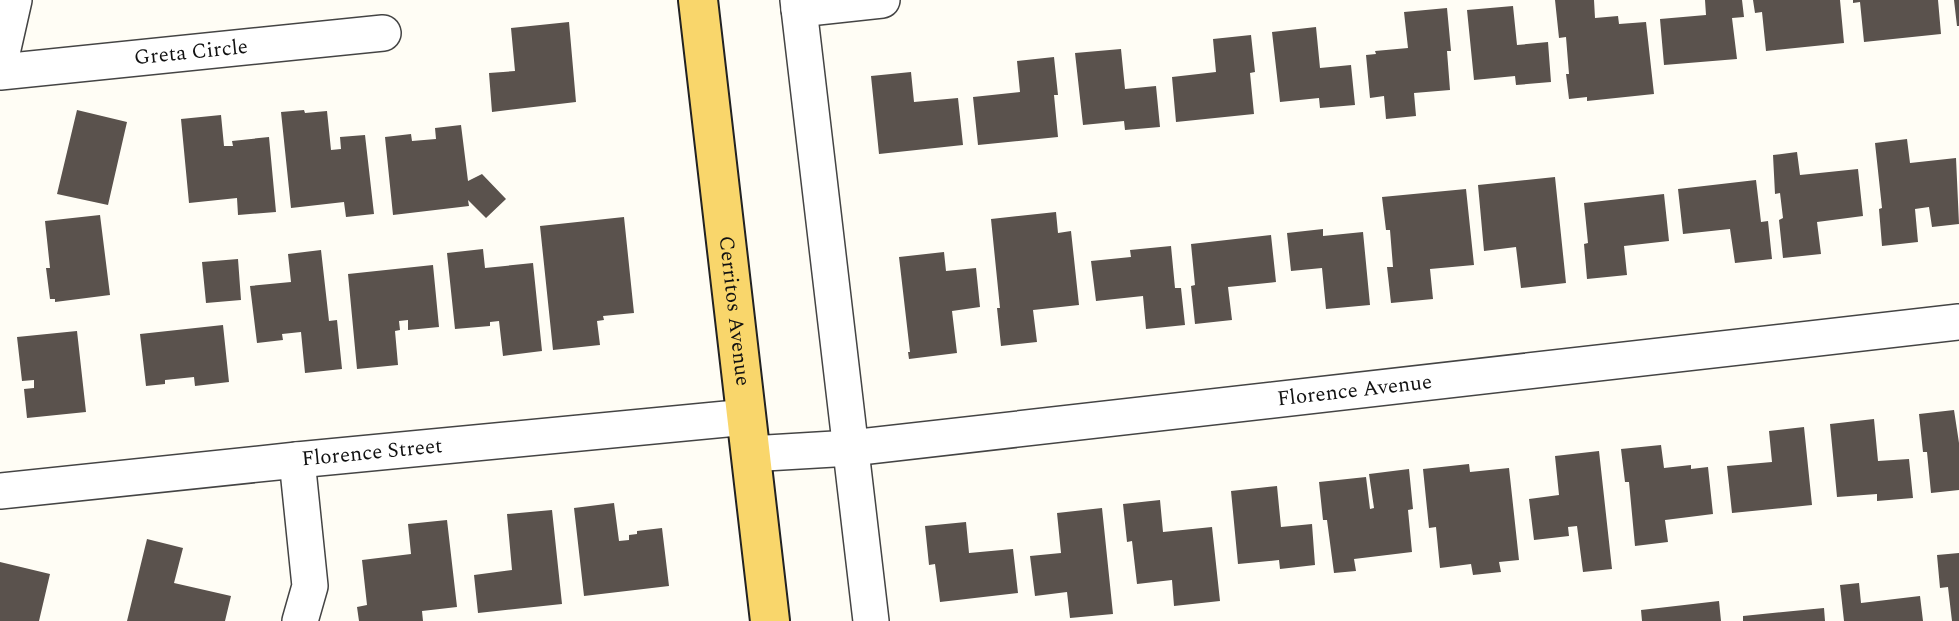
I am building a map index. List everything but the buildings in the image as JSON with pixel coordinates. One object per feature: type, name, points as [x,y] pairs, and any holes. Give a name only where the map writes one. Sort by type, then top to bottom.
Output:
[{"type":"main road","name":"Cerritos Avenue","points":[[698,0],[770,621]]},
{"type":"street","points":[[0,62],[14,0]]},
{"type":"street","points":[[871,621],[798,5],[882,0]]},
{"type":"street","name":"Greta Circle","points":[[0,72],[383,33]]},
{"type":"street","name":"Florence Avenue","points":[[749,436],[851,448],[1959,322]]},
{"type":"street","name":"Florence Street","points":[[0,491],[297,460],[749,436]]},
{"type":"street","points":[[297,460],[310,586],[300,621]]}]
